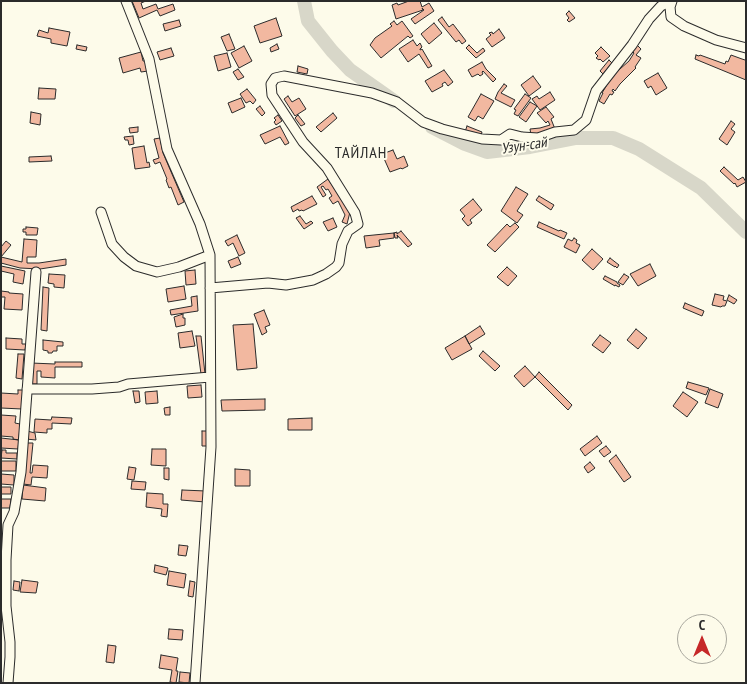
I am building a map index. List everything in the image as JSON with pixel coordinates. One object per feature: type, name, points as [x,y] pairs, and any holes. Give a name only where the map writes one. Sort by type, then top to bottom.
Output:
[{"type":"street","points":[[126,1],[149,59],[166,149],[200,224],[210,256],[211,447],[195,683]]},
{"type":"street","points":[[210,288],[268,283],[286,285],[313,280],[336,267],[339,263],[342,244],[348,231],[358,224],[354,213],[327,168],[302,142],[272,95],[271,84],[275,78],[284,76],[372,93],[397,102],[423,122],[482,139],[501,140],[510,134],[522,138],[538,138],[555,132],[574,130],[586,120],[596,91],[621,60],[649,19],[661,6],[672,1]]},
{"type":"street","points":[[672,1],[670,7],[671,17],[684,26],[716,40],[746,48]]},
{"type":"street","points":[[101,212],[112,244],[124,258],[136,266],[157,272],[180,268],[210,256]]},
{"type":"street","points":[[8,683],[10,642],[6,597],[5,525],[14,512],[21,472],[36,272]]},
{"type":"street","points":[[27,389],[92,389],[210,377]]},
{"type":"building","points":[[132,1],[146,1],[141,3],[143,9],[156,4],[158,9],[173,4],[175,10],[160,16],[157,10],[139,18]]},
{"type":"building","points":[[409,1],[420,1],[422,7],[429,3],[434,11],[415,24],[411,19],[424,10],[422,8],[423,10],[396,19],[392,5]]},
{"type":"building","points":[[569,11],[575,18],[569,22],[566,14]]},
{"type":"building","points":[[442,17],[449,27],[453,24],[466,41],[462,44],[459,40],[456,42],[438,20]]},
{"type":"building","points":[[276,18],[282,36],[260,43],[254,26]]},
{"type":"building","points":[[179,20],[181,26],[165,31],[163,24]]},
{"type":"building","points":[[394,21],[397,25],[402,21],[413,36],[410,38],[408,36],[381,58],[370,45],[375,38],[392,26],[390,24]]},
{"type":"building","points":[[434,23],[442,33],[429,44],[421,34]]},
{"type":"building","points":[[49,28],[70,32],[67,46],[51,43],[51,39],[37,36],[39,30],[48,33]]},
{"type":"building","points":[[499,29],[505,38],[492,47],[486,39],[491,35],[489,33],[492,32],[493,34]]},
{"type":"building","points":[[229,34],[235,49],[227,51],[221,37]]},
{"type":"building","points":[[413,40],[417,46],[420,43],[422,47],[420,50],[422,49],[432,66],[428,68],[419,54],[408,62],[399,49]]},
{"type":"building","points":[[277,44],[279,49],[271,52],[270,48]]},
{"type":"building","points":[[77,45],[87,47],[86,51],[76,49]]},
{"type":"building","points":[[469,45],[477,53],[483,48],[485,51],[476,58],[466,48]]},
{"type":"building","points":[[637,45],[641,49],[636,55],[641,58],[636,68],[615,91],[613,89],[612,91],[614,92],[612,95],[610,94],[604,104],[599,101],[612,76],[629,61],[634,53],[632,51]]},
{"type":"building","points":[[244,46],[252,61],[239,68],[231,53]]},
{"type":"building","points":[[601,47],[610,56],[603,62],[596,58],[598,56],[595,53]]},
{"type":"building","points":[[171,48],[174,56],[160,60],[157,52]]},
{"type":"building","points":[[141,52],[148,71],[141,72],[140,68],[123,73],[119,58]]},
{"type":"building","points":[[227,53],[231,67],[218,71],[214,56]]},
{"type":"building","points":[[696,55],[725,64],[731,55],[746,59],[746,80],[695,59]]},
{"type":"building","points":[[609,60],[612,63],[603,74],[600,71]]},
{"type":"building","points":[[482,62],[496,79],[493,82],[483,71],[483,74],[480,76],[478,74],[472,77],[468,70]]},
{"type":"building","points":[[298,66],[308,69],[307,74],[297,72]]},
{"type":"building","points":[[238,69],[244,77],[238,80],[233,72]]},
{"type":"building","points":[[444,70],[453,82],[448,86],[445,82],[442,84],[443,86],[432,92],[425,81]]},
{"type":"building","points":[[658,73],[667,88],[656,95],[651,86],[648,88],[644,81]]},
{"type":"building","points":[[533,76],[541,87],[529,96],[521,85]]},
{"type":"building","points":[[504,84],[507,86],[501,93],[515,100],[511,107],[495,99]]},
{"type":"building","points":[[39,88],[56,89],[55,99],[38,99]]},
{"type":"building","points":[[247,89],[256,100],[253,104],[250,101],[246,103],[240,94]]},
{"type":"building","points":[[550,92],[555,100],[540,110],[532,99],[537,96],[539,99]]},
{"type":"building","points":[[481,94],[494,101],[483,119],[478,116],[475,121],[468,117]]},
{"type":"building","points":[[525,94],[531,98],[518,116],[514,114],[516,110],[514,109]]},
{"type":"building","points":[[288,96],[292,102],[299,98],[306,109],[295,116],[284,99]]},
{"type":"building","points":[[241,98],[245,107],[232,113],[228,103]]},
{"type":"building","points":[[530,102],[537,106],[526,122],[519,117]]},
{"type":"building","points":[[260,106],[265,113],[262,116],[256,109]]},
{"type":"building","points":[[546,107],[554,117],[551,119],[555,129],[542,134],[531,135],[530,129],[550,125],[548,121],[546,123],[537,113]]},
{"type":"building","points":[[31,112],[41,114],[40,125],[30,123]]},
{"type":"building","points":[[333,113],[337,118],[321,132],[316,127]]},
{"type":"building","points":[[278,115],[282,121],[276,125],[274,118]]},
{"type":"building","points":[[298,115],[305,124],[301,126],[295,118]]},
{"type":"building","points":[[731,121],[735,124],[731,129],[735,132],[727,145],[719,139]]},
{"type":"building","points":[[280,126],[289,143],[285,145],[280,137],[265,144],[260,135]]},
{"type":"building","points":[[467,126],[482,132],[480,138],[465,132]]},
{"type":"building","points":[[138,127],[138,132],[130,133],[129,128]]},
{"type":"building","points":[[133,136],[134,144],[129,145],[128,140],[125,140],[124,137]]},
{"type":"building","points":[[160,138],[163,153],[184,202],[178,205],[171,187],[169,188],[160,162],[155,164],[153,160],[159,158],[154,139]]},
{"type":"building","points":[[144,146],[147,163],[149,162],[150,167],[135,169],[132,148]]},
{"type":"building","points":[[393,150],[397,159],[404,156],[408,166],[390,172],[382,154]]},
{"type":"building","points":[[51,156],[52,161],[29,162],[29,157]]},
{"type":"building","points":[[724,167],[738,180],[743,177],[746,182],[737,187],[735,183],[720,171]]},
{"type":"building","points":[[328,179],[350,212],[347,224],[342,222],[345,215],[338,201],[333,204],[329,198],[332,196],[328,189],[326,190],[323,186],[321,187],[326,195],[323,197],[317,187]]},
{"type":"building","points":[[516,187],[528,194],[517,211],[523,215],[517,223],[501,211]]},
{"type":"building","points":[[312,196],[317,204],[303,211],[298,209],[293,212],[291,207]]},
{"type":"building","points":[[539,196],[554,205],[551,210],[536,200]]},
{"type":"building","points":[[473,199],[482,210],[470,220],[472,223],[468,226],[462,219],[465,216],[460,210]]},
{"type":"building","points":[[300,216],[306,224],[311,221],[313,223],[304,229],[296,218]]},
{"type":"building","points":[[333,218],[337,227],[328,231],[323,222]]},
{"type":"building","points":[[539,222],[567,233],[564,239],[537,227]]},
{"type":"building","points":[[515,223],[519,227],[495,252],[487,245],[507,224],[510,227]]},
{"type":"building","points":[[26,227],[38,228],[37,235],[26,235],[23,229],[26,229]]},
{"type":"building","points":[[401,231],[412,244],[408,247],[397,235],[398,238],[395,238],[394,233],[397,232],[397,234]]},
{"type":"building","points":[[394,233],[394,238],[379,240],[380,246],[366,248],[364,236]]},
{"type":"building","points":[[237,235],[245,253],[239,256],[233,243],[228,246],[225,241]]},
{"type":"building","points":[[574,238],[577,240],[576,243],[580,245],[576,253],[564,247],[568,239],[572,241]]},
{"type":"building","points":[[24,239],[37,240],[36,257],[27,257],[27,263],[66,259],[66,265],[40,269],[20,268],[1,263],[1,257],[22,262]]},
{"type":"building","points":[[6,241],[11,245],[1,257],[1,247]]},
{"type":"building","points":[[592,249],[603,259],[593,270],[582,260]]},
{"type":"building","points":[[238,257],[241,264],[231,268],[228,261]]},
{"type":"building","points":[[610,258],[619,265],[617,268],[607,262]]},
{"type":"building","points":[[650,264],[656,276],[638,286],[630,274]]},
{"type":"building","points":[[1,266],[25,271],[23,284],[13,282],[14,274],[1,271]]},
{"type":"building","points":[[507,267],[517,276],[508,286],[497,277]]},
{"type":"building","points":[[195,270],[196,284],[186,285],[185,271]]},
{"type":"building","points":[[49,274],[65,275],[64,288],[54,287],[54,284],[48,283]]},
{"type":"building","points":[[624,274],[629,277],[623,285],[618,282]]},
{"type":"building","points":[[605,276],[617,282],[620,285],[619,287],[603,279]]},
{"type":"building","points":[[184,286],[186,299],[168,302],[166,289]]},
{"type":"building","points":[[43,287],[49,288],[47,331],[41,330]]},
{"type":"building","points":[[1,291],[23,294],[22,310],[4,309],[5,297],[1,297]]},
{"type":"building","points":[[715,294],[724,296],[723,300],[727,301],[725,306],[712,305]]},
{"type":"building","points":[[729,295],[737,300],[734,304],[727,300]]},
{"type":"building","points":[[197,296],[198,311],[171,315],[170,310],[192,306],[191,297]]},
{"type":"building","points":[[685,303],[704,311],[702,316],[683,308]]},
{"type":"building","points":[[264,310],[270,325],[265,327],[267,332],[262,335],[254,314]]},
{"type":"building","points":[[183,314],[185,325],[176,327],[174,317]]},
{"type":"building","points":[[253,324],[257,368],[237,370],[233,325]]},
{"type":"building","points":[[480,326],[485,334],[469,344],[465,336]]},
{"type":"building","points":[[636,329],[647,338],[638,349],[627,340]]},
{"type":"building","points":[[192,331],[195,346],[180,348],[178,333]]},
{"type":"building","points":[[600,335],[611,343],[603,353],[592,345]]},
{"type":"building","points":[[196,336],[201,336],[205,374],[201,374]]},
{"type":"building","points":[[465,336],[472,349],[452,360],[445,348]]},
{"type":"building","points":[[6,338],[22,339],[22,344],[26,344],[25,350],[6,349]]},
{"type":"building","points":[[43,340],[63,342],[63,346],[57,346],[57,351],[48,353],[48,351],[43,350]]},
{"type":"building","points":[[483,351],[500,366],[495,371],[479,356]]},
{"type":"building","points":[[18,354],[24,354],[22,379],[16,378]]},
{"type":"building","points":[[55,362],[82,362],[82,367],[55,367],[55,378],[41,377],[41,371],[37,371],[37,384],[31,384],[31,363],[55,364]]},
{"type":"building","points":[[525,366],[535,377],[524,387],[514,376]]},
{"type":"building","points":[[539,372],[572,405],[568,410],[535,377]]},
{"type":"building","points":[[688,382],[709,388],[706,395],[686,388]]},
{"type":"building","points":[[201,385],[202,397],[188,398],[187,386]]},
{"type":"building","points":[[710,389],[723,394],[718,408],[705,403]]},
{"type":"building","points":[[18,390],[23,390],[22,409],[1,408],[1,393],[18,394]]},
{"type":"building","points":[[133,391],[139,391],[140,402],[135,403]]},
{"type":"building","points":[[157,391],[158,403],[146,404],[145,392]]},
{"type":"building","points":[[683,392],[698,402],[687,417],[673,406]]},
{"type":"building","points":[[265,399],[265,410],[222,411],[221,400]]},
{"type":"building","points":[[170,407],[170,415],[165,415],[164,408]]},
{"type":"building","points":[[1,415],[16,416],[15,423],[20,424],[19,440],[13,439],[13,437],[1,436]]},
{"type":"building","points":[[52,417],[72,418],[71,424],[52,423],[52,429],[47,429],[47,433],[34,432],[35,419],[51,420]]},
{"type":"building","points":[[312,418],[312,430],[288,430],[288,419]]},
{"type":"building","points":[[27,431],[35,433],[36,440],[26,439]]},
{"type":"building","points":[[202,431],[207,431],[207,446],[202,446]]},
{"type":"building","points":[[597,436],[602,443],[585,456],[580,449]]},
{"type":"building","points":[[1,438],[19,440],[18,449],[1,448]]},
{"type":"building","points":[[27,443],[33,443],[30,473],[32,473],[33,465],[48,466],[47,478],[32,477],[31,485],[23,484]]},
{"type":"building","points":[[606,446],[611,452],[604,457],[599,451]]},
{"type":"building","points":[[152,449],[166,449],[166,466],[151,465]]},
{"type":"building","points":[[2,450],[6,450],[6,453],[17,453],[17,459],[1,458]]},
{"type":"building","points":[[616,455],[631,477],[624,482],[609,461]]},
{"type":"building","points":[[1,461],[16,461],[16,471],[1,471]]},
{"type":"building","points":[[590,462],[595,468],[588,473],[584,467]]},
{"type":"building","points":[[129,467],[136,468],[134,480],[127,479]]},
{"type":"building","points":[[164,468],[169,468],[169,480],[164,479]]},
{"type":"building","points":[[235,469],[250,470],[250,486],[235,486]]},
{"type":"building","points":[[1,474],[14,475],[14,485],[1,484]]},
{"type":"building","points":[[132,481],[146,482],[145,490],[131,489]]},
{"type":"building","points":[[23,485],[46,488],[45,501],[22,499]]},
{"type":"building","points":[[1,487],[11,487],[11,494],[1,494]]},
{"type":"building","points":[[182,490],[206,491],[205,502],[181,500]]},
{"type":"building","points":[[147,493],[163,494],[163,504],[168,504],[167,517],[161,516],[162,509],[146,507]]},
{"type":"building","points":[[1,499],[11,499],[10,508],[1,508]]},
{"type":"building","points":[[179,545],[188,546],[186,556],[178,555]]},
{"type":"building","points":[[155,565],[168,568],[166,575],[154,572]]},
{"type":"building","points":[[169,571],[186,574],[184,588],[167,585]]},
{"type":"building","points":[[22,580],[38,582],[36,593],[20,592]]},
{"type":"building","points":[[14,581],[20,582],[19,591],[13,590]]},
{"type":"building","points":[[190,581],[195,582],[193,597],[188,596]]},
{"type":"building","points":[[169,629],[183,630],[182,640],[168,639]]},
{"type":"building","points":[[108,645],[116,646],[114,663],[106,662]]},
{"type":"building","points":[[161,655],[178,658],[176,683],[170,682],[172,670],[159,668]]},
{"type":"building","points":[[180,672],[190,673],[189,683],[179,682]]},
{"type":"waterway","name":"Узун-сай","points":[[304,1],[308,21],[332,51],[350,70],[394,101]]},
{"type":"waterway","name":"Узун-сай","points":[[432,127],[465,144],[487,152],[530,147],[576,138],[613,138],[639,149],[701,188],[746,232]]},
{"type":"district","name":"ТАЙЛАН","points":[[361,153]]}]
